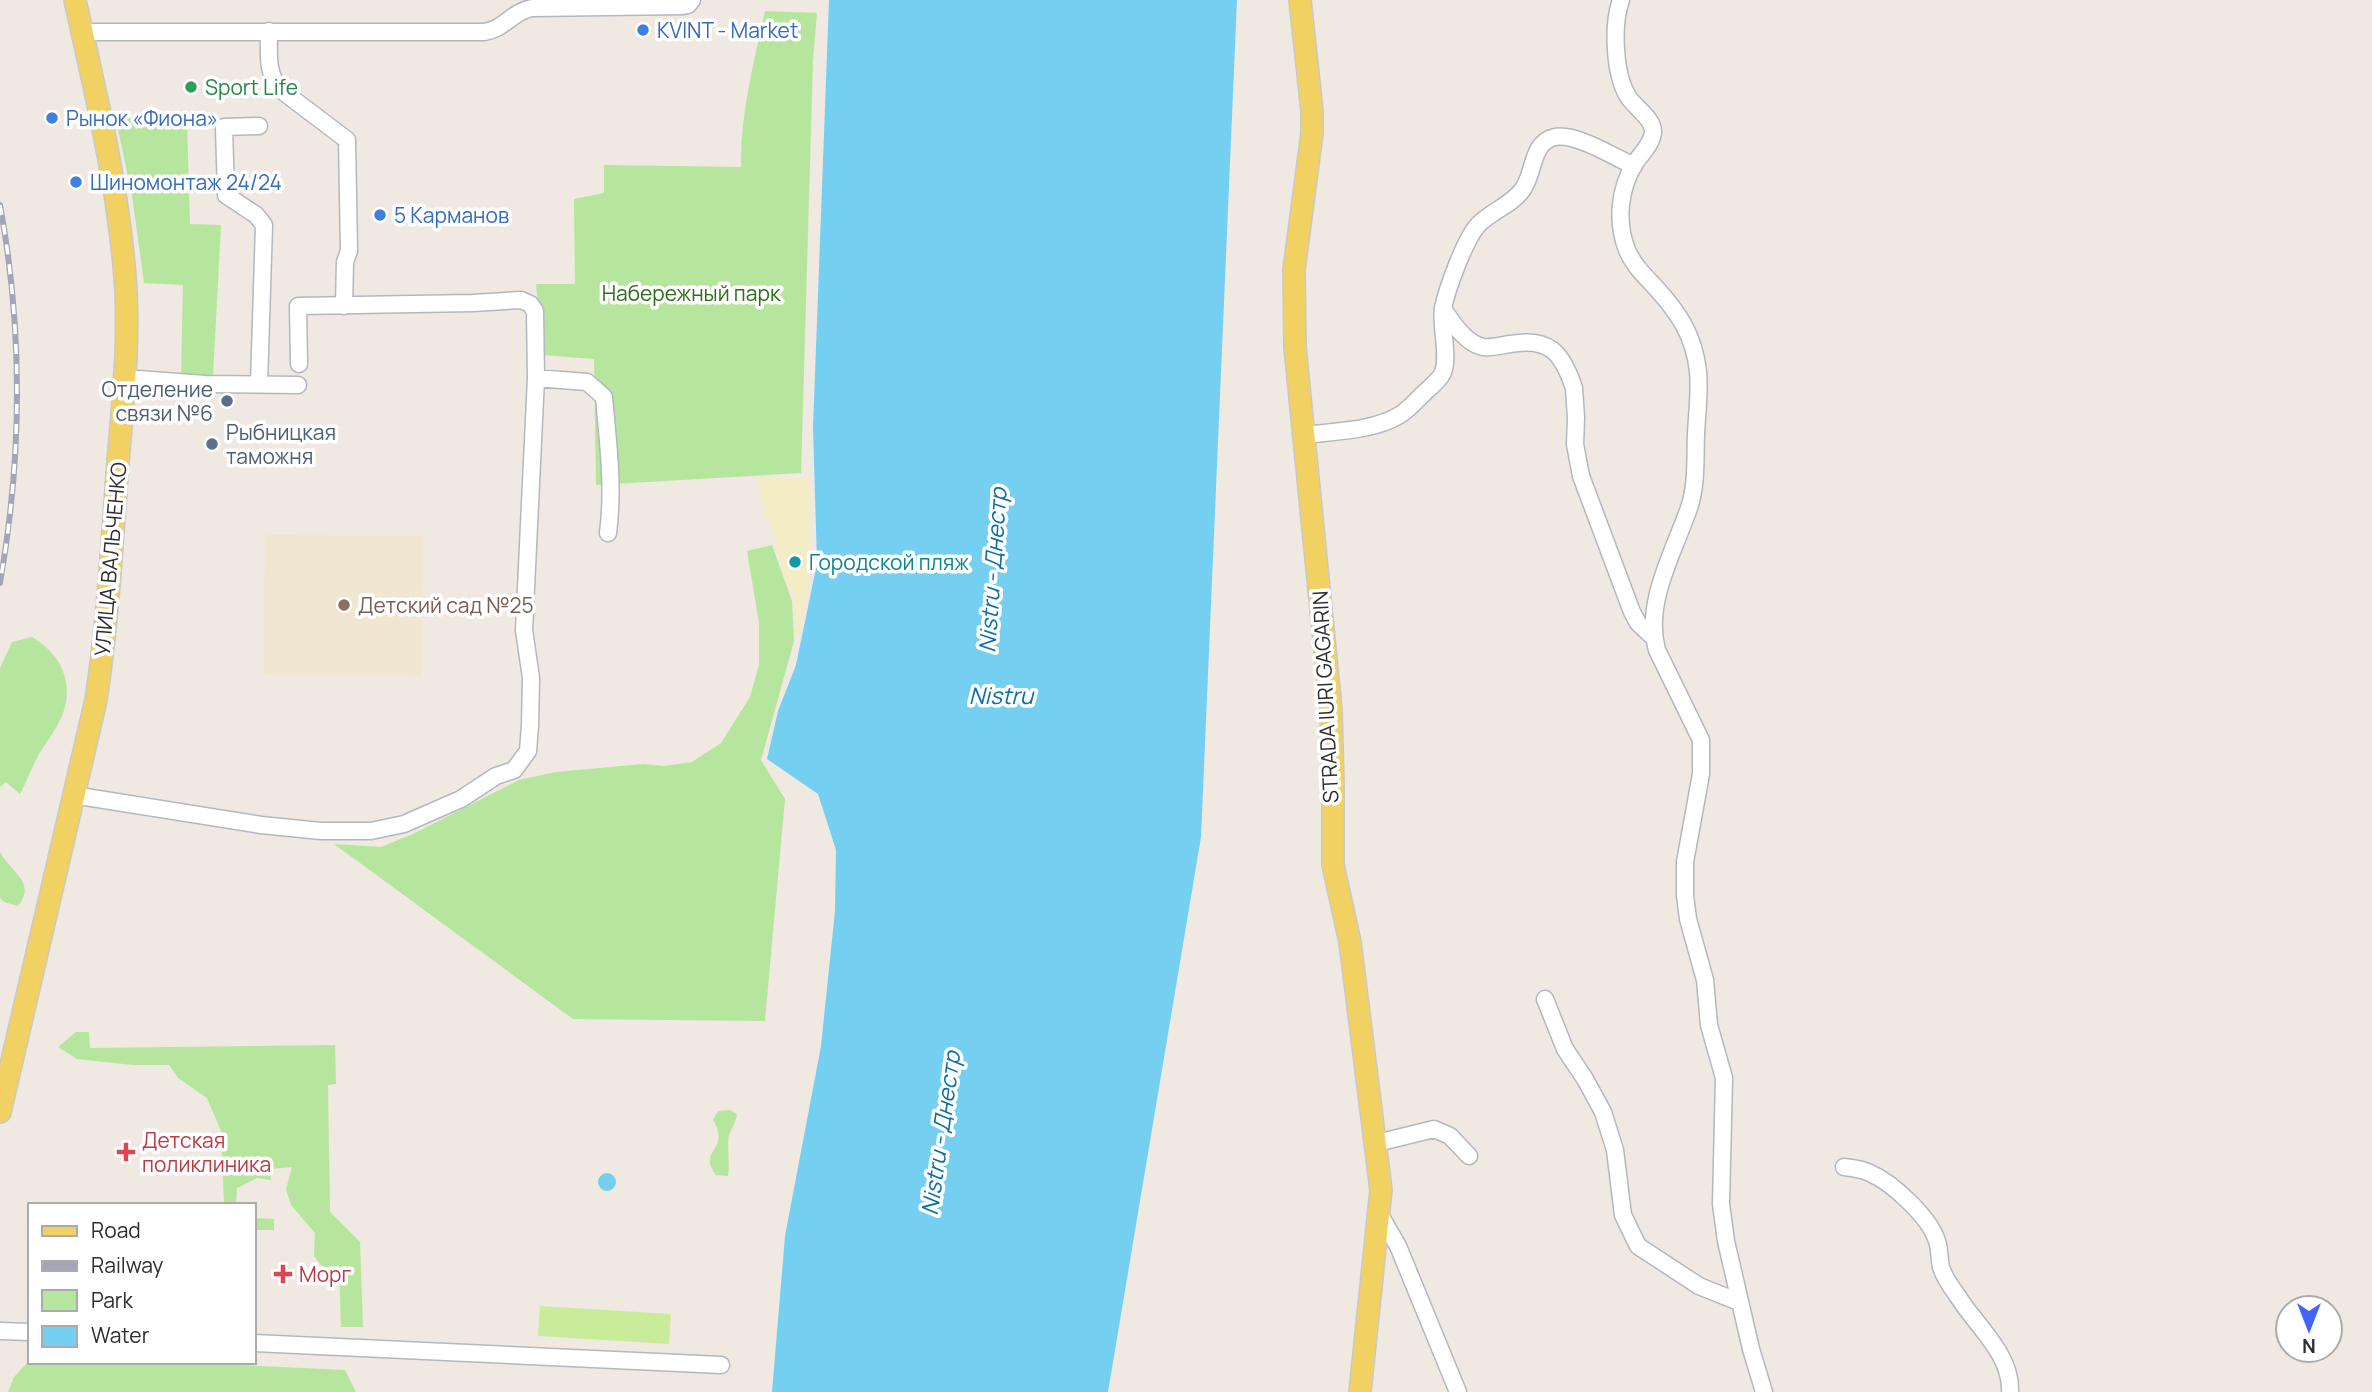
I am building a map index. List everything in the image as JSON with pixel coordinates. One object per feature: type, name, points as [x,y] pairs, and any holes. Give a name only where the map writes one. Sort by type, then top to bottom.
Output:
[{"type":"main road","name":"УЛИЦА ВАЛЬЧЕНКО","points":[[0,1112],[96,700],[103,649],[124,378],[127,303],[122,245],[108,160],[75,0]]},
{"type":"main road","name":"STRADA IURI GAGARIN","points":[[1300,0],[1312,133],[1293,288],[1295,347],[1331,710],[1332,865],[1350,942],[1381,1190],[1360,1392]]},
{"type":"street","points":[[82,32],[484,32],[496,30],[523,10],[619,3],[683,6],[692,0]]},
{"type":"street","points":[[1621,0],[1617,32],[1620,78],[1629,98],[1652,124],[1653,130],[1653,137],[1628,177],[1621,202],[1624,239],[1633,260],[1671,304],[1688,330],[1694,347],[1698,375],[1693,492],[1662,578],[1653,637],[1701,740],[1703,754],[1684,878],[1688,919],[1704,979],[1709,1026],[1724,1078],[1721,1204],[1726,1241],[1739,1302],[1764,1392]]},
{"type":"street","points":[[269,31],[273,81],[347,140],[349,251],[345,262],[344,306]]},
{"type":"street","points":[[259,127],[223,127],[226,195],[257,215],[264,225],[259,384]]},
{"type":"street","points":[[1305,435],[1375,425],[1400,415],[1435,383],[1444,370],[1443,309],[1458,264],[1477,226],[1523,190],[1536,152],[1543,142],[1555,137],[1568,137],[1634,166]]},
{"type":"street","points":[[73,794],[261,825],[321,831],[371,831],[404,824],[461,799],[496,776],[513,770],[528,751],[531,678],[524,631],[536,378],[535,311],[530,304],[521,300],[298,306],[299,365]]},
{"type":"street","points":[[1443,309],[1453,324],[1475,344],[1493,347],[1537,341],[1553,350],[1574,388],[1574,444],[1584,487],[1632,612],[1638,623],[1653,637]]},
{"type":"street","points":[[124,378],[205,384],[298,385]]},
{"type":"street","points":[[536,378],[587,382],[604,397],[611,470],[608,533]]},
{"type":"street","points":[[1545,999],[1565,1049],[1603,1112],[1615,1150],[1623,1215],[1638,1246],[1699,1286],[1739,1302]]},
{"type":"street","points":[[1377,1143],[1434,1129],[1450,1136],[1469,1156]]},
{"type":"street","points":[[1844,1167],[1877,1176],[1912,1205],[1929,1226],[1937,1239],[1944,1274],[1967,1312],[2001,1357],[2009,1375],[2010,1392]]},
{"type":"street","points":[[1380,1215],[1398,1246],[1458,1392]]},
{"type":"street","points":[[0,1331],[28,1332]]},
{"type":"street","points":[[256,1343],[721,1365]]},
{"type":"shaded area","name":"Детский сад №25","points":[[265,535],[423,536],[422,676],[264,675]]},
{"type":"green space","name":"Набережный парк","points":[[765,11],[817,13],[813,61],[801,473],[596,485],[594,359],[543,355],[536,284],[575,284],[574,199],[604,193],[604,165],[741,167],[745,108]]},
{"type":"green space","points":[[149,115],[187,122],[190,224],[221,225],[213,377],[181,376],[183,285],[144,283],[132,195],[116,120]]},
{"type":"green space","points":[[772,545],[792,601],[794,641],[761,760],[785,799],[765,1021],[573,1019],[334,844],[381,847],[413,834],[519,780],[556,772],[692,762],[721,743],[750,697],[759,665],[759,623],[747,551]]},
{"type":"green space","points":[[32,637],[58,661],[63,670],[67,692],[62,716],[39,754],[20,794],[6,782],[0,787],[0,668],[12,642]]},
{"type":"green space","points":[[0,852],[24,884],[23,898],[18,906],[0,898]]},
{"type":"green space","points":[[76,1032],[89,1032],[90,1048],[335,1045],[336,1084],[328,1085],[330,1212],[360,1242],[363,1327],[341,1327],[339,1265],[327,1273],[314,1256],[315,1233],[291,1205],[286,1189],[292,1167],[270,1169],[271,1180],[257,1178],[237,1188],[236,1203],[224,1203],[221,1131],[207,1098],[178,1078],[169,1065],[133,1065],[77,1059],[58,1047]]},
{"type":"green space","points":[[730,1110],[737,1114],[728,1139],[728,1176],[716,1175],[710,1160],[719,1138],[713,1120],[718,1111]]},
{"type":"green space","points":[[256,1218],[274,1219],[274,1230],[256,1230]]},
{"type":"green space","points":[[540,1306],[671,1314],[669,1344],[538,1336]]},
{"type":"green space","points":[[28,1362],[218,1364],[345,1370],[356,1392],[8,1392],[14,1377]]},
{"type":"sand","name":"Городской пляж","points":[[809,477],[810,570],[800,635],[796,638],[794,597],[785,580],[757,478]]},
{"type":"water","name":"Nistru","points":[[829,0],[1237,0],[1201,837],[1108,1392],[772,1392],[785,1236],[821,1046],[835,911],[836,850],[818,794],[767,759],[778,711],[796,665],[817,563],[813,428]]},
{"type":"water","points":[[603,1173],[611,1173],[616,1182],[614,1189],[603,1191],[598,1186],[598,1178]]},
{"type":"railway","points":[[0,205],[13,299],[17,394],[13,489],[0,583]]},
{"type":"place","name":"KVINT - Market","points":[[643,30]]},
{"type":"place","name":"Sport Life","points":[[191,87]]},
{"type":"place","name":"Рынок «Фиона»","points":[[52,118]]},
{"type":"place","name":"Шиномонтаж 24/24","points":[[76,182]]},
{"type":"place","name":"5 Карманов","points":[[380,215]]},
{"type":"place","name":"Отделение связи №6","points":[[227,401]]},
{"type":"place","name":"Рыбницкая таможня","points":[[212,444]]},
{"type":"place","name":"Городской пляж","points":[[795,562]]},
{"type":"place","name":"Детский сад №25","points":[[344,605]]},
{"type":"place","name":"Детская поликлиника","points":[[126,1152]]},
{"type":"place","name":"Морг","points":[[283,1274]]},
{"type":"water label","name":"Nistru - Днестр","points":[[992,570]]},
{"type":"water label","name":"Nistru - Днестр","points":[[940,1133]]}]
